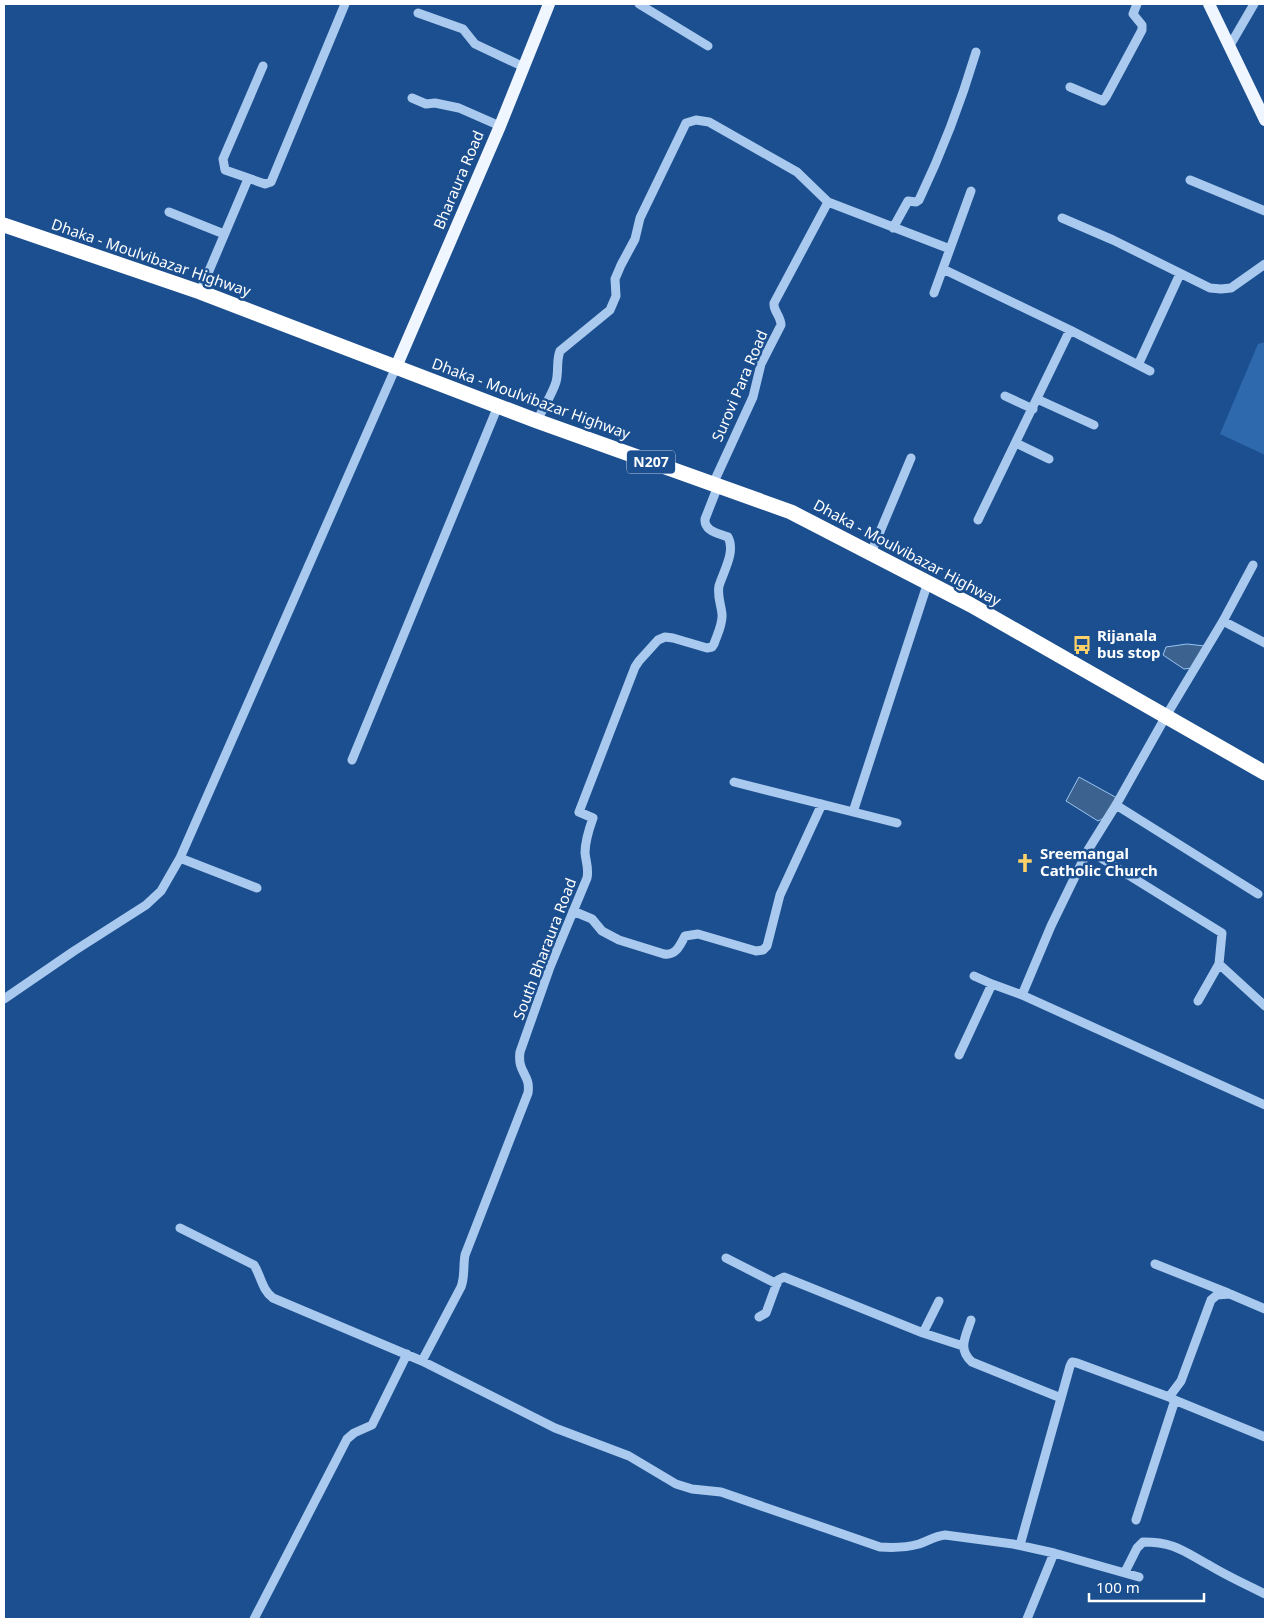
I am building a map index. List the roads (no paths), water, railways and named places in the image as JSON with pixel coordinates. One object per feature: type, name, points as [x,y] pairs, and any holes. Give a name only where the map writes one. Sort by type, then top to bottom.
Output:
[{"type":"highway","name":"Dhaka - Moulvibazar Highway","points":[[4,225],[200,292],[537,421],[791,512],[971,604],[1265,773]]},
{"type":"main road","name":"Bharaura Road","points":[[396,367],[500,126],[549,4]]},
{"type":"main road","points":[[1209,4],[1265,120]]},
{"type":"street","points":[[263,66],[223,159],[225,170],[265,184],[271,182],[345,4]]},
{"type":"street","points":[[639,4],[708,46]]},
{"type":"street","points":[[1070,87],[1103,101],[1142,30],[1142,25],[1133,14],[1137,4]]},
{"type":"street","points":[[1229,47],[1254,4]]},
{"type":"street","points":[[418,13],[463,29],[474,44],[524,67]]},
{"type":"street","points":[[893,228],[908,201],[916,202],[919,200],[933,170],[970,75],[976,52]]},
{"type":"street","points":[[412,98],[426,104],[459,108],[500,126]]},
{"type":"street","points":[[537,421],[555,383],[558,373],[557,360],[560,351],[610,310],[614,304],[616,296],[615,279],[635,239],[640,218],[686,123],[696,120],[709,122],[797,172],[828,202],[950,250]]},
{"type":"street","points":[[200,292],[248,179]]},
{"type":"street","points":[[1190,180],[1265,211]]},
{"type":"street","points":[[934,293],[971,191]]},
{"type":"street","name":"Surovi Para Road","points":[[715,485],[753,397],[761,364],[781,325],[781,320],[773,306],[774,303],[828,202]]},
{"type":"street","points":[[169,212],[224,234]]},
{"type":"street","points":[[1062,218],[1113,240],[1210,288],[1231,288],[1265,264]]},
{"type":"street","points":[[943,269],[1150,371]]},
{"type":"street","points":[[1138,365],[1180,274]]},
{"type":"street","points":[[978,520],[1070,330]]},
{"type":"street","points":[[4,999],[146,905],[161,891],[180,858],[396,367]]},
{"type":"street","points":[[1005,396],[1033,409]]},
{"type":"street","points":[[1037,399],[1094,425]]},
{"type":"street","points":[[352,760],[498,406]]},
{"type":"street","points":[[1016,443],[1050,459]]},
{"type":"street","points":[[871,553],[912,458]]},
{"type":"street","name":"South Bharaura Road","points":[[422,1361],[461,1287],[465,1255],[528,1093],[529,1085],[527,1078],[520,1068],[520,1052],[550,967],[589,870],[586,848],[588,832],[593,818],[579,812],[635,667],[658,640],[673,638],[707,648],[712,647],[714,644],[722,614],[718,595],[719,587],[731,549],[728,537],[708,529],[705,525],[715,485]]},
{"type":"street","points":[[1022,995],[1051,926],[1088,850],[1116,805],[1253,566]]},
{"type":"street","points":[[853,812],[928,582]]},
{"type":"street","points":[[1222,621],[1265,643]]},
{"type":"street","points":[[734,782],[897,823]]},
{"type":"street","points":[[573,911],[592,919],[602,931],[620,940],[664,954],[670,955],[676,952],[685,936],[698,934],[756,951],[762,950],[767,946],[780,895],[822,804]]},
{"type":"street","points":[[1116,805],[1258,894]]},
{"type":"street","points":[[1088,850],[1222,933],[1219,964],[1198,1001]]},
{"type":"street","points":[[180,858],[257,888]]},
{"type":"street","points":[[1219,964],[1265,1006]]},
{"type":"street","points":[[974,976],[1022,995],[1265,1105]]},
{"type":"street","points":[[959,1054],[992,984]]},
{"type":"street","points":[[180,1228],[254,1265],[259,1272],[267,1294],[273,1298],[407,1354],[555,1428],[629,1456],[676,1484],[692,1489],[721,1492],[880,1547],[900,1549],[921,1544],[936,1536],[945,1535],[1020,1545],[1139,1576]]},
{"type":"street","points":[[726,1258],[777,1284]]},
{"type":"street","points":[[1156,1264],[1265,1309]]},
{"type":"street","points":[[759,1317],[766,1313],[778,1280],[784,1277],[923,1333],[963,1346]]},
{"type":"street","points":[[1136,1520],[1172,1399],[1181,1381],[1211,1300],[1217,1295],[1230,1294]]},
{"type":"street","points":[[923,1333],[939,1301]]},
{"type":"street","points":[[971,1320],[963,1346],[965,1356],[972,1362],[1061,1398]]},
{"type":"street","points":[[254,1619],[347,1439],[372,1425],[407,1354]]},
{"type":"street","points":[[1020,1545],[1072,1362],[1172,1399],[1265,1437]]},
{"type":"street","points":[[1125,1572],[1137,1548],[1143,1542],[1156,1542],[1180,1548],[1265,1594]]},
{"type":"street","points":[[1027,1619],[1054,1553]]},
{"type":"place","name":"Rijanala bus stop","points":[[1082,645]]},
{"type":"place","name":"Sreemangal Catholic Church","points":[[1025,863]]}]
